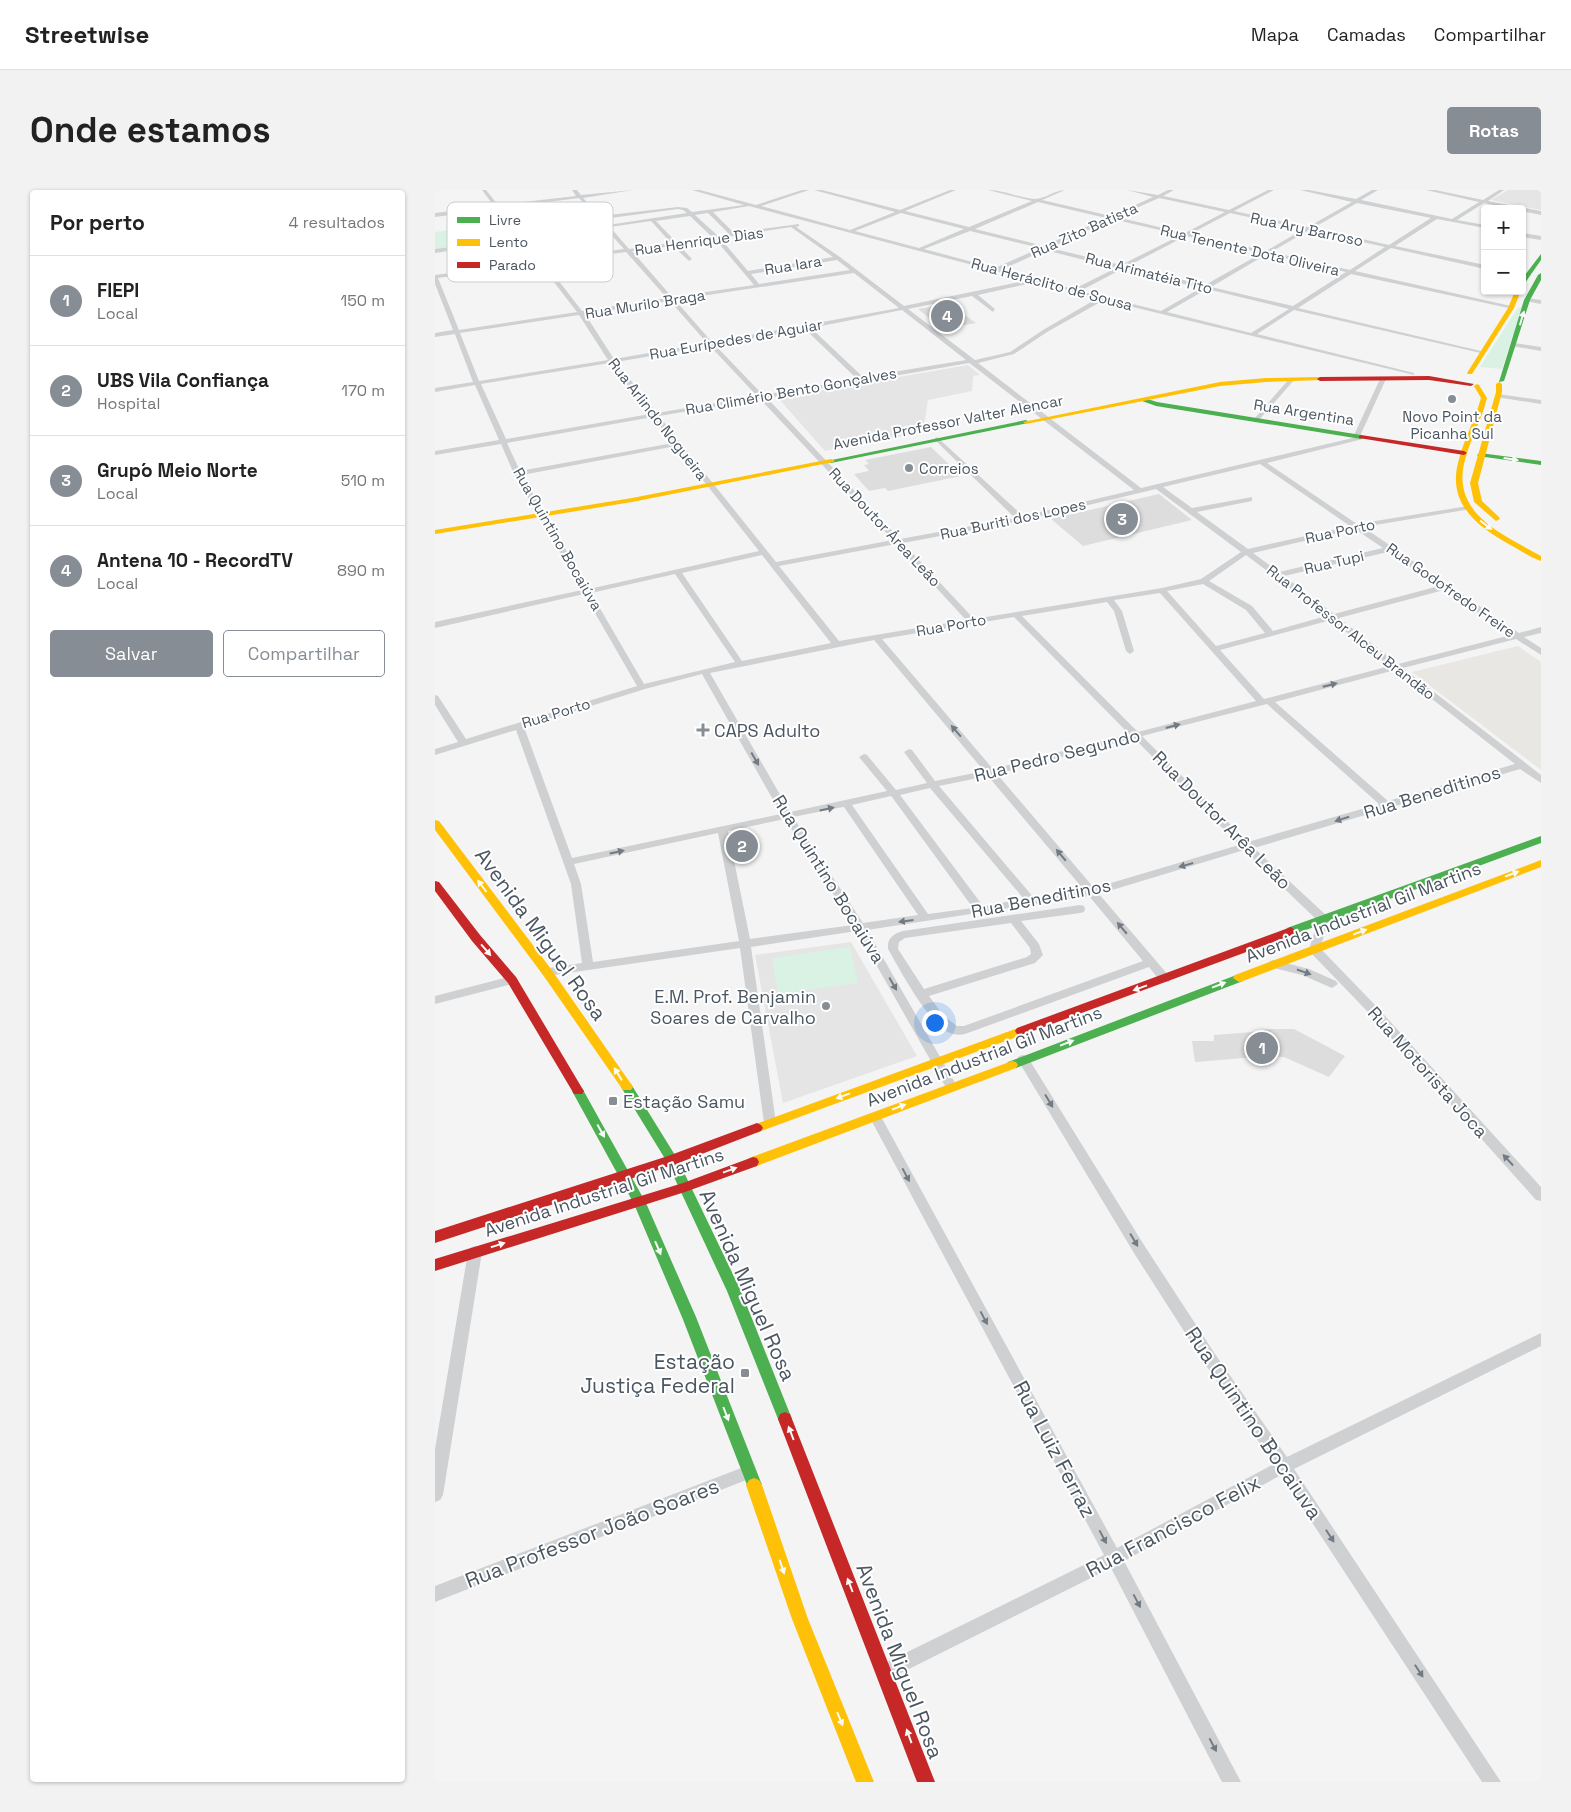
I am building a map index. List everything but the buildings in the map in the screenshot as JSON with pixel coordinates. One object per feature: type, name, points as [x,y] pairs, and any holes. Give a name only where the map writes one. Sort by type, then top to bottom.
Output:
[{"type":"main road","points":[[1526,275],[1541,256]]},
{"type":"main road","points":[[1471,379],[1488,387],[1495,378],[1513,345],[1527,300],[1541,275]]},
{"type":"main road","points":[[1471,379],[1483,353],[1511,308],[1516,295]]},
{"type":"main road","name":"Avenida Professor Valter Alencar","points":[[1138,397],[1236,376],[1412,374],[1471,379]]},
{"type":"main road","points":[[1471,379],[1495,378]]},
{"type":"main road","points":[[1495,378],[1498,396],[1480,455],[1474,483],[1478,502],[1497,520],[1539,553]]},
{"type":"main road","name":"Avenida Professor Valter Alencar","points":[[435,532],[708,482],[1115,401],[1221,384],[1292,379],[1471,379]]},
{"type":"main road","points":[[1471,379],[1483,395],[1483,403],[1464,453],[1457,481],[1459,494],[1465,508],[1493,530],[1539,553]]},
{"type":"main road","name":"Rua Argentina","points":[[1138,397],[1156,404],[1464,453]]},
{"type":"main road","name":"Avenida Professor Valter Alencar","points":[[822,459],[937,439],[1042,415]]},
{"type":"main road","points":[[1480,455],[1541,464]]},
{"type":"main road","name":"Avenida Professor Valter Alencar","points":[[435,526],[539,512]]},
{"type":"main road","name":"Avenida Miguel Rosa","points":[[435,823],[547,972],[614,1067],[672,1160],[733,1290],[885,1672],[926,1782]]},
{"type":"main road","name":"Avenida Industrial Gil Martins","points":[[435,1237],[672,1160],[1541,839]]},
{"type":"main road","name":"Avenida Industrial Gil Martins","points":[[435,1265],[685,1187],[952,1088],[1541,863]]},
{"type":"main road","points":[[435,884],[476,938],[512,980],[565,1068],[640,1202],[689,1317],[749,1472],[800,1619],[864,1782]]},
{"type":"street","name":"Rua Arlindo Nogueira","points":[[484,190],[493,202]]},
{"type":"street","name":"Rua Doutor Área Leão","points":[[574,190],[584,202]]},
{"type":"street","points":[[547,202],[631,190]]},
{"type":"street","name":"Rua Heráclito de Sousa","points":[[694,190],[1075,291],[1412,374]]},
{"type":"street","points":[[613,225],[755,206],[807,190]]},
{"type":"street","name":"Rua Arimatéia Tito","points":[[816,190],[1120,267],[1483,353]]},
{"type":"street","points":[[851,231],[954,190]]},
{"type":"street","name":"Rua Tenente Dota Oliveira","points":[[990,190],[1111,219],[1511,308]]},
{"type":"street","points":[[921,249],[1063,190]]},
{"type":"street","name":"Rua Ary Barroso","points":[[1129,190],[1481,266]]},
{"type":"street","name":"Rua Zito Batista","points":[[996,270],[1171,190]]},
{"type":"street","points":[[1075,291],[1272,190]]},
{"type":"street","points":[[1302,190],[1481,226]]},
{"type":"street","points":[[1333,190],[1365,196]]},
{"type":"street","points":[[1163,312],[1376,190]]},
{"type":"street","points":[[1428,190],[1541,212]]},
{"type":"street","points":[[1452,221],[1502,190]]},
{"type":"street","points":[[613,216],[678,208],[685,209],[716,237],[758,286]]},
{"type":"street","points":[[710,212],[733,235]]},
{"type":"street","points":[[1253,334],[1353,273],[1388,247],[1436,218]]},
{"type":"street","points":[[652,220],[689,259]]},
{"type":"street","name":"Rua Henrique Dias","points":[[613,253],[792,226],[813,221]]},
{"type":"street","points":[[792,226],[905,309],[1140,491]]},
{"type":"street","name":"Rua Doutor Área Leão","points":[[613,234],[711,344],[822,459],[971,621]]},
{"type":"street","points":[[1526,236],[1541,238]]},
{"type":"street","name":"Rua Iara","points":[[748,273],[838,258]]},
{"type":"street","name":"Rua Murilo Braga","points":[[435,336],[855,271]]},
{"type":"street","name":"Rua Quintino Bocaiúva","points":[[435,277],[477,383],[505,441],[518,474],[588,591],[642,687]]},
{"type":"street","name":"Rua Eurípedes de Aguiar","points":[[435,390],[807,327],[905,309],[1036,280]]},
{"type":"street","name":"Rua Arlindo Nogueira","points":[[557,282],[581,314],[612,361],[776,564],[837,644]]},
{"type":"street","points":[[973,294],[993,310]]},
{"type":"street","name":"Rua Climério Bento Gonçalves","points":[[435,453],[1012,354],[1045,331],[1103,298]]},
{"type":"street","points":[[1527,300],[1541,302]]},
{"type":"street","points":[[807,327],[862,380]]},
{"type":"street","points":[[1513,345],[1541,349]]},
{"type":"street","points":[[1256,420],[1292,379]]},
{"type":"street","points":[[1361,436],[1383,379]]},
{"type":"street","points":[[1498,396],[1541,402]]},
{"type":"street","name":"Rua Buriti dos Lopes","points":[[776,564],[899,543],[1021,519],[1261,462],[1361,436]]},
{"type":"street","points":[[937,439],[1021,519]]},
{"type":"street","points":[[518,474],[678,444]]},
{"type":"street","name":"Rua Godofredo Freire","points":[[1261,462],[1358,526],[1445,588],[1541,652]]},
{"type":"street","name":"Rua Professor Alceu Brandão","points":[[1158,487],[1278,575],[1541,780]]},
{"type":"street","points":[[1191,511],[1249,499]]},
{"type":"street","name":"Rua Porto","points":[[435,752],[642,687],[705,671],[875,637],[1162,590],[1205,581],[1246,552],[1358,526],[1465,508]]},
{"type":"street","name":"Rua Tupi","points":[[1278,575],[1391,549]]},
{"type":"street","points":[[435,625],[765,552]]},
{"type":"street","points":[[677,571],[740,664]]},
{"type":"street","points":[[1205,581],[1249,608],[1271,634]]},
{"type":"street","points":[[1214,649],[1445,588]]},
{"type":"street","points":[[1162,590],[1214,649],[1265,701],[1387,806]]},
{"type":"street","points":[[1108,598],[1118,611],[1129,651]]},
{"type":"street","name":"Rua Doutor Arêa Leão","points":[[1016,614],[1248,848],[1323,920]]},
{"type":"street","name":"Rua Pedro Segundo","points":[[569,862],[895,795],[992,772],[1541,630]]},
{"type":"street","points":[[875,637],[992,772],[1165,979]]},
{"type":"street","name":"Rua Quintino Bocaiúva","points":[[705,671],[788,817],[860,927],[939,1062],[952,1088]]},
{"type":"street","points":[[435,698],[464,742]]},
{"type":"street","points":[[519,725],[576,884],[588,964]]},
{"type":"street","points":[[909,752],[933,786],[1032,902]]},
{"type":"street","points":[[864,757],[895,795],[980,910]]},
{"type":"street","name":"Rua Beneditinos","points":[[547,972],[588,964],[925,918],[1092,892],[1248,848],[1522,765]]},
{"type":"street","points":[[847,805],[925,918]]},
{"type":"street","points":[[723,831],[745,943],[770,1123]]},
{"type":"street","points":[[1080,909],[903,935],[895,938],[892,943],[893,949],[921,994],[947,1026],[954,1030],[965,1030],[1151,962]]},
{"type":"street","points":[[921,994],[1031,960],[1037,955],[1035,947],[1014,919]]},
{"type":"street","points":[[1314,949],[1323,920]]},
{"type":"street","name":"Rua Motorista Joca","points":[[1314,949],[1371,1008],[1541,1196]]},
{"type":"street","points":[[1274,964],[1305,972],[1332,984]]},
{"type":"street","points":[[435,1000],[512,980]]},
{"type":"street","name":"Rua Quintino Bocaiuva","points":[[1023,1060],[1139,1249],[1210,1359],[1284,1466],[1492,1782]]},
{"type":"street","name":"Rua Luiz Ferraz","points":[[875,1116],[1114,1558],[1232,1782]]},
{"type":"street","points":[[435,1495],[475,1252]]},
{"type":"street","name":"Rua Francisco Felix","points":[[885,1672],[1114,1558],[1284,1466],[1541,1339]]},
{"type":"street","name":"Rua Professor João Soares","points":[[435,1594],[749,1472]]},
{"type":"shaded area","points":[[1508,190],[1541,190],[1541,210],[1526,207],[1526,205],[1491,200]]},
{"type":"shaded area","points":[[968,365],[980,375],[973,376],[972,391],[928,400],[923,432],[825,451],[778,398]]},
{"type":"shaded area","points":[[1518,646],[1541,662],[1541,770],[1412,672]]},
{"type":"shaded area","name":"E.M. Prof. Benjamin Soares de Carvalho","points":[[851,942],[917,1056],[783,1103],[755,955]]},
{"type":"green space","points":[[447,230],[447,247],[435,249],[435,232]]},
{"type":"green space","points":[[1522,306],[1502,369],[1480,367],[1517,309]]},
{"type":"green space","points":[[850,947],[858,983],[778,994],[772,958]]},
{"type":"traffic: fast","points":[[1526,278],[1541,256]]},
{"type":"traffic: fast","points":[[1501,381],[1527,300],[1541,275]]},
{"type":"traffic: fast","points":[[1144,400],[1156,404],[1361,437]]},
{"type":"traffic: fast","points":[[831,461],[1026,422]]},
{"type":"traffic: fast","points":[[1480,455],[1541,463]]},
{"type":"traffic: fast","points":[[1291,931],[1541,839]]},
{"type":"traffic: fast","points":[[1012,1065],[1239,978]]},
{"type":"traffic: fast","points":[[627,1087],[672,1160],[734,1291],[785,1419]]},
{"type":"traffic: fast","points":[[578,1091],[640,1203],[689,1317],[754,1485]]},
{"type":"traffic: slow","points":[[1470,373],[1511,308],[1516,295]]},
{"type":"traffic: slow","points":[[1026,422],[1220,384],[1266,380],[1320,379]]},
{"type":"traffic: slow","points":[[1496,519],[1478,502],[1474,483],[1499,392],[1499,384]]},
{"type":"traffic: slow","points":[[1477,386],[1484,398],[1461,463],[1459,481],[1462,497],[1470,511],[1481,523],[1541,559]]},
{"type":"traffic: slow","points":[[435,532],[632,500],[831,461]]},
{"type":"traffic: slow","points":[[435,823],[547,972],[627,1087]]},
{"type":"traffic: slow","points":[[1239,978],[1541,863]]},
{"type":"traffic: slow","points":[[757,1128],[1021,1031]]},
{"type":"traffic: slow","points":[[753,1162],[1012,1065]]},
{"type":"traffic: slow","points":[[754,1485],[800,1619],[865,1782]]},
{"type":"traffic: jam","points":[[1320,379],[1429,378],[1471,384]]},
{"type":"traffic: jam","points":[[1361,437],[1464,453]]},
{"type":"traffic: jam","points":[[435,884],[476,938],[512,980],[578,1091]]},
{"type":"traffic: jam","points":[[1021,1031],[1291,931]]},
{"type":"traffic: jam","points":[[435,1237],[672,1160],[757,1128]]},
{"type":"traffic: jam","points":[[435,1265],[685,1187],[753,1162]]},
{"type":"traffic: jam","points":[[785,1419],[926,1782]]},
{"type":"place","name":"Antena 10 - RecordTV","points":[[947,316]]},
{"type":"place","name":"Novo Point da Picanha Sul","points":[[1452,399]]},
{"type":"place","name":"Correios","points":[[909,468]]},
{"type":"place","name":"Gruṕo Meio Norte","points":[[1122,519]]},
{"type":"place","name":"CAPS Adulto","points":[[703,730]]},
{"type":"place","name":"UBS Vila Confiança","points":[[742,846]]},
{"type":"place","name":"E.M. Prof. Benjamin Soares de Carvalho","points":[[826,1006]]},
{"type":"place","name":"FIEPI","points":[[1262,1048]]},
{"type":"place","name":"Estação Samu","points":[[613,1101]]},
{"type":"place","name":"Estação Justiça Federal","points":[[745,1373]]}]
